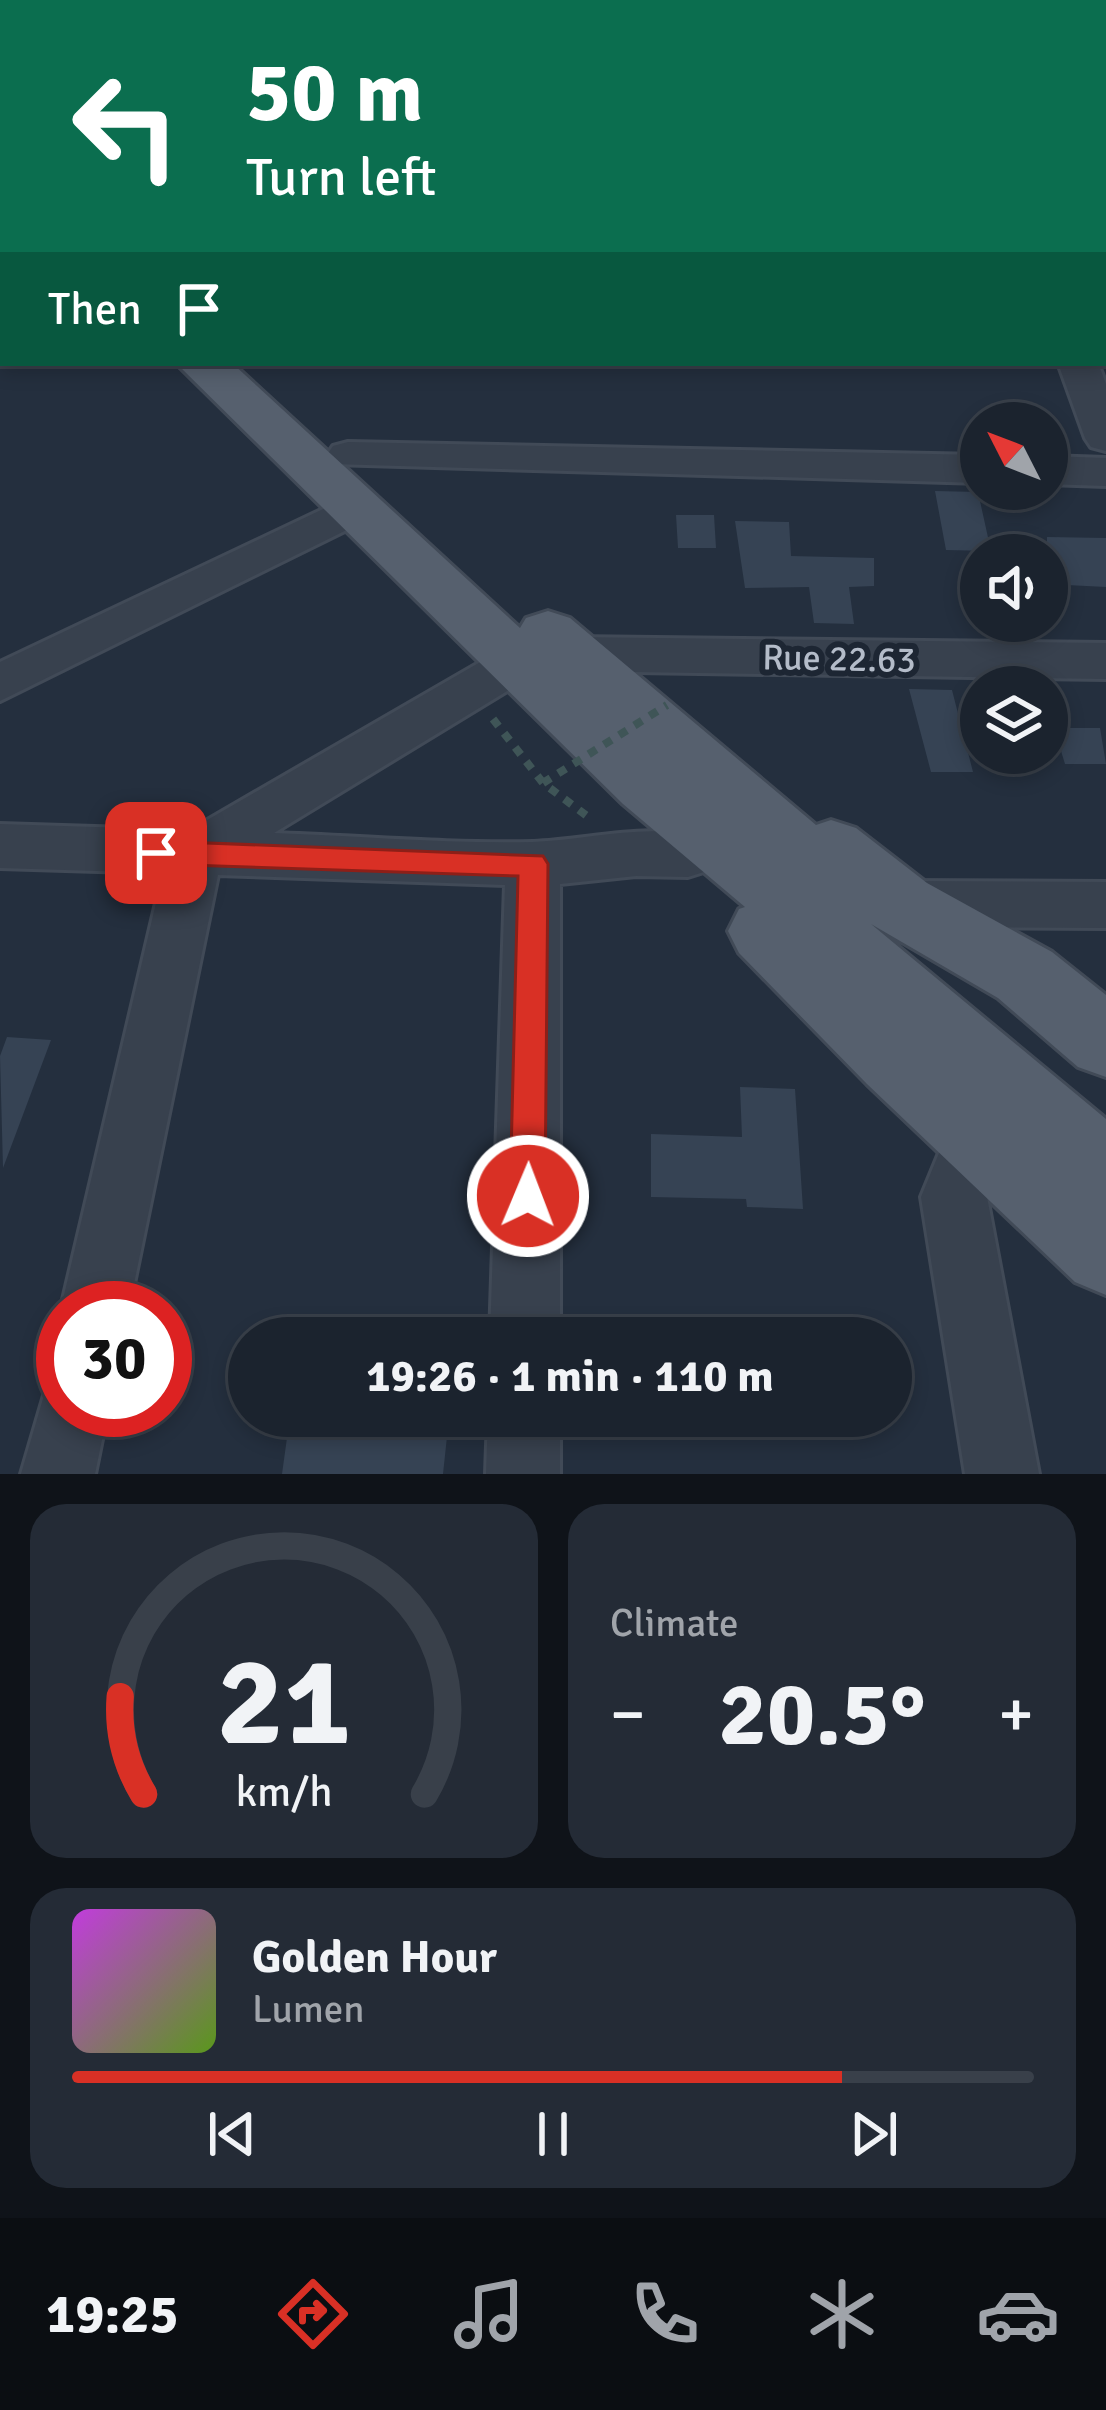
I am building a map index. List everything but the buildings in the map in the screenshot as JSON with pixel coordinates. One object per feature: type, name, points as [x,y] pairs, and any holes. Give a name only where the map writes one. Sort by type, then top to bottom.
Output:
[{"type":"main road","points":[[206,366],[353,481]]},
{"type":"main road","points":[[249,366],[519,669],[973,1029],[1106,1124]]},
{"type":"main road","points":[[666,790],[759,791],[901,904],[1025,975],[1106,1042]]},
{"type":"main road","points":[[666,790],[982,1139],[1106,1252]]},
{"type":"main road","points":[[973,1029],[1106,1172]]},
{"type":"street","points":[[1079,366],[1106,438]]},
{"type":"street","points":[[0,683],[353,481],[960,469]]},
{"type":"street","points":[[1068,471],[1106,472]]},
{"type":"street","name":"Rue 22.63","points":[[519,669],[1106,662]]},
{"type":"street","points":[[101,1281],[195,854],[519,669]]},
{"type":"street","points":[[0,846],[533,864],[666,790]]},
{"type":"street","points":[[525,1317],[533,864]]},
{"type":"street","points":[[901,904],[1106,905]]},
{"type":"street","points":[[982,1139],[968,1157],[954,1197],[1002,1474]]},
{"type":"street","points":[[58,1474],[66,1437]]},
{"type":"street","points":[[523,1474],[524,1437]]},
{"type":"path","points":[[519,669],[543,783]]},
{"type":"path","points":[[543,783],[666,790]]},
{"type":"path","points":[[543,783],[666,790]]},
{"type":"route","points":[[156,853],[533,864],[528,1196]]}]
